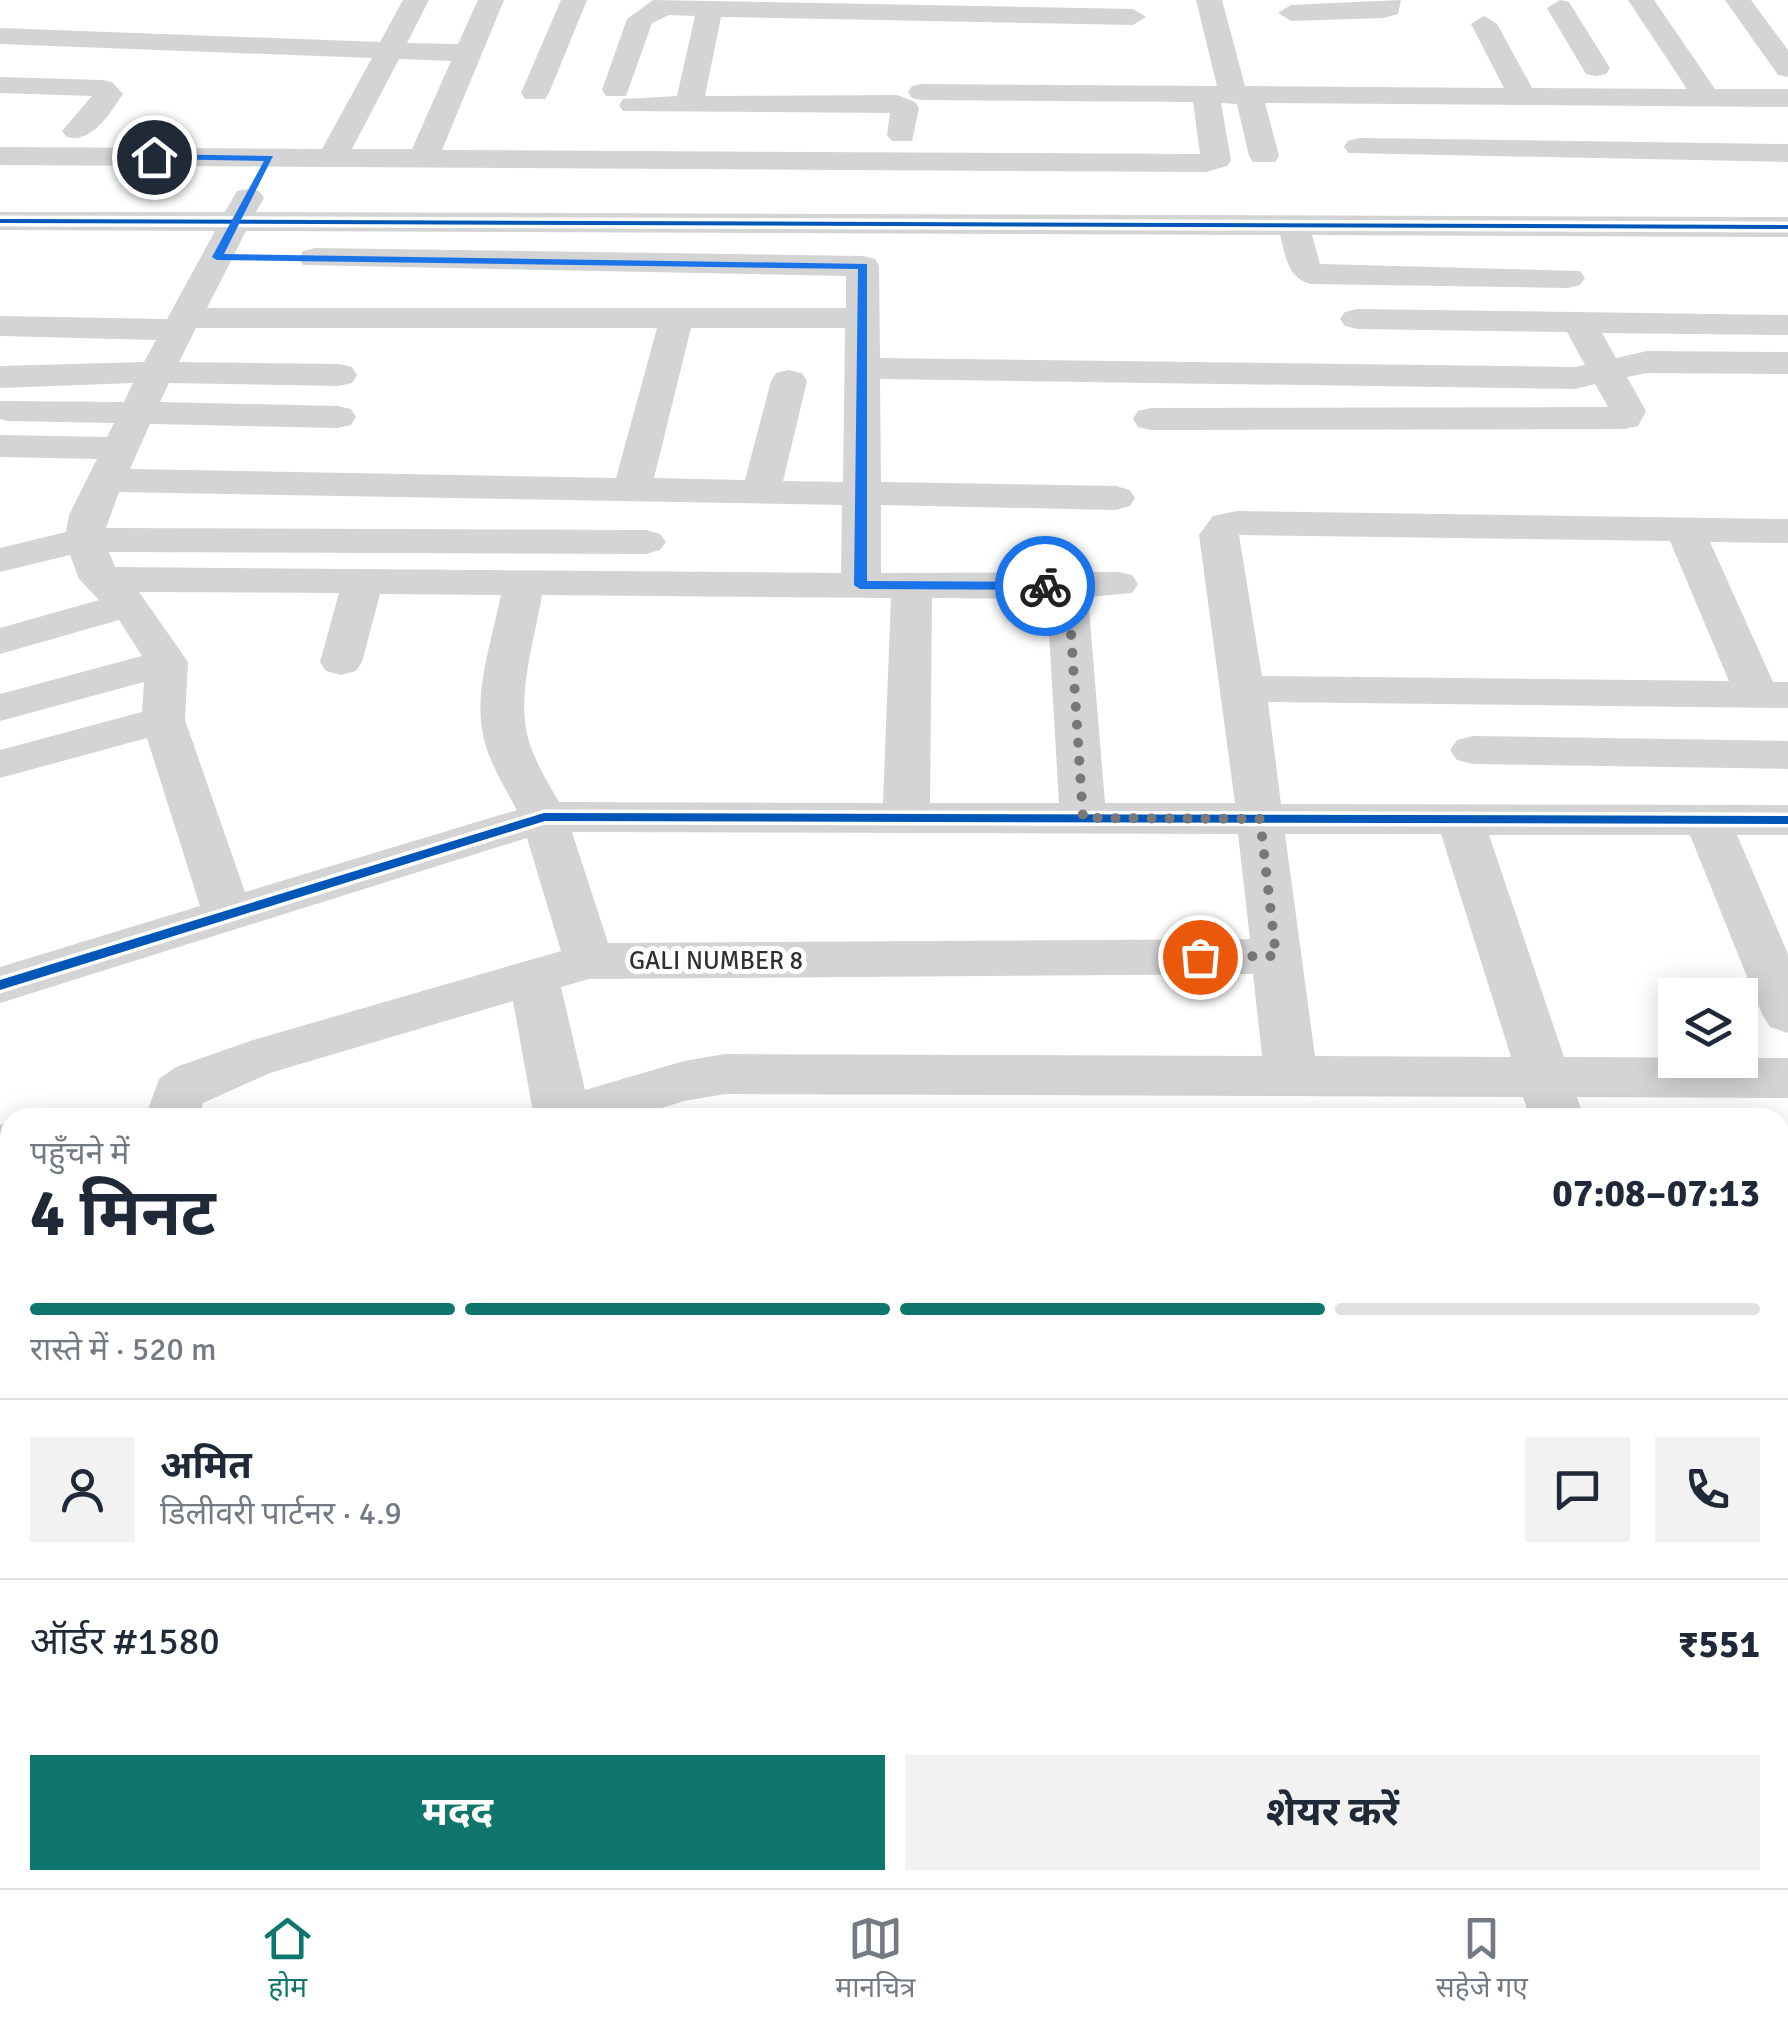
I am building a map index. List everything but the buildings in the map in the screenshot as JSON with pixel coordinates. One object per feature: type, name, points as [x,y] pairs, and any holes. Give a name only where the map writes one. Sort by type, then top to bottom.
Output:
[{"type":"street","points":[[332,158],[416,0]]},
{"type":"street","points":[[423,159],[491,0]]},
{"type":"street","points":[[536,93],[574,0]]},
{"type":"street","points":[[1209,0],[1229,96],[1264,156]]},
{"type":"street","points":[[1291,12],[1384,10],[1388,0]]},
{"type":"street","points":[[1641,0],[1706,98]]},
{"type":"street","points":[[1738,0],[1788,69]]},
{"type":"street","points":[[902,135],[905,108],[897,104],[689,104],[624,98],[640,20],[666,4],[708,21],[935,35],[935,14],[1133,18]]},
{"type":"street","points":[[1560,8],[1596,68]]},
{"type":"street","points":[[0,16],[274,20]]},
{"type":"street","points":[[689,104],[708,21]]},
{"type":"street","points":[[1484,24],[1523,97]]},
{"type":"street","points":[[1755,24],[1788,24]]},
{"type":"street","points":[[0,36],[468,53]]},
{"type":"street","points":[[1507,68],[1648,68]]},
{"type":"street","points":[[923,77],[1028,80],[1216,160],[1229,96]]},
{"type":"street","points":[[0,85],[102,88],[109,94],[77,131]]},
{"type":"street","points":[[0,221],[332,158],[423,159],[1146,131],[1229,96],[1788,98]]},
{"type":"street","points":[[963,114],[1146,131]]},
{"type":"street","points":[[1400,119],[1788,128]]},
{"type":"street","points":[[0,128],[77,131],[263,170],[990,194]]},
{"type":"street","points":[[662,130],[902,135],[1146,131]]},
{"type":"street","points":[[1358,147],[1788,153]]},
{"type":"street","points":[[0,156],[1294,226],[1788,228]]},
{"type":"street","points":[[203,187],[263,170]]},
{"type":"street","points":[[228,915],[162,720],[167,662],[104,574],[89,515],[156,372],[263,170]]},
{"type":"street","points":[[1294,226],[1305,268],[1311,274],[1568,278]]},
{"type":"street","points":[[178,256],[863,266],[860,585]]},
{"type":"street","points":[[1710,257],[1788,258]]},
{"type":"street","points":[[632,490],[677,318]]},
{"type":"street","points":[[0,326],[863,318]]},
{"type":"street","points":[[1357,319],[1788,325]]},
{"type":"street","points":[[1151,419],[1625,418],[1628,411],[1580,322]]},
{"type":"street","points":[[862,368],[1576,378],[1646,362],[1788,363]]},
{"type":"street","points":[[0,377],[156,372],[338,374]]},
{"type":"street","points":[[761,492],[788,381]]},
{"type":"street","points":[[0,410],[338,417]]},
{"type":"street","points":[[0,446],[113,464],[632,490],[1116,498]]},
{"type":"street","points":[[1290,1076],[1244,686],[1220,535],[1227,524],[1788,531]]},
{"type":"street","points":[[1244,686],[1772,696],[1685,530]]},
{"type":"street","points":[[0,640],[104,574],[646,542]]},
{"type":"street","points":[[0,560],[104,574],[363,580],[912,586],[1118,584]]},
{"type":"street","points":[[341,662],[363,580]]},
{"type":"street","points":[[524,582],[503,702],[504,729],[513,759],[544,817],[589,960]]},
{"type":"street","points":[[906,818],[912,586]]},
{"type":"street","points":[[1068,586],[1083,818]]},
{"type":"street","points":[[0,708],[167,662]]},
{"type":"street","points":[[0,764],[162,720]]},
{"type":"street","points":[[1473,750],[1788,755]]},
{"type":"street","points":[[0,985],[544,817],[1788,820]]},
{"type":"street","points":[[1460,819],[1550,1097]]},
{"type":"street","points":[[1707,820],[1788,1014]]},
{"type":"street","name":"GALI NUMBER 8","points":[[175,1105],[194,1081],[338,1032],[589,960],[1276,956]]},
{"type":"street","points":[[534,978],[561,1108]]},
{"type":"street","points":[[593,1108],[684,1081],[725,1074],[1290,1076],[1550,1097],[1788,1078]]},
{"type":"cycle path","points":[[0,221],[1788,227]]},
{"type":"cycle path","points":[[0,985],[544,817],[1788,820]]},
{"type":"way so far","points":[[1045,586],[1068,586],[1083,818],[1260,819],[1276,956],[1200,957]]},
{"type":"route","points":[[154,157],[270,158],[217,257],[863,266],[860,585],[1045,586]]}]
